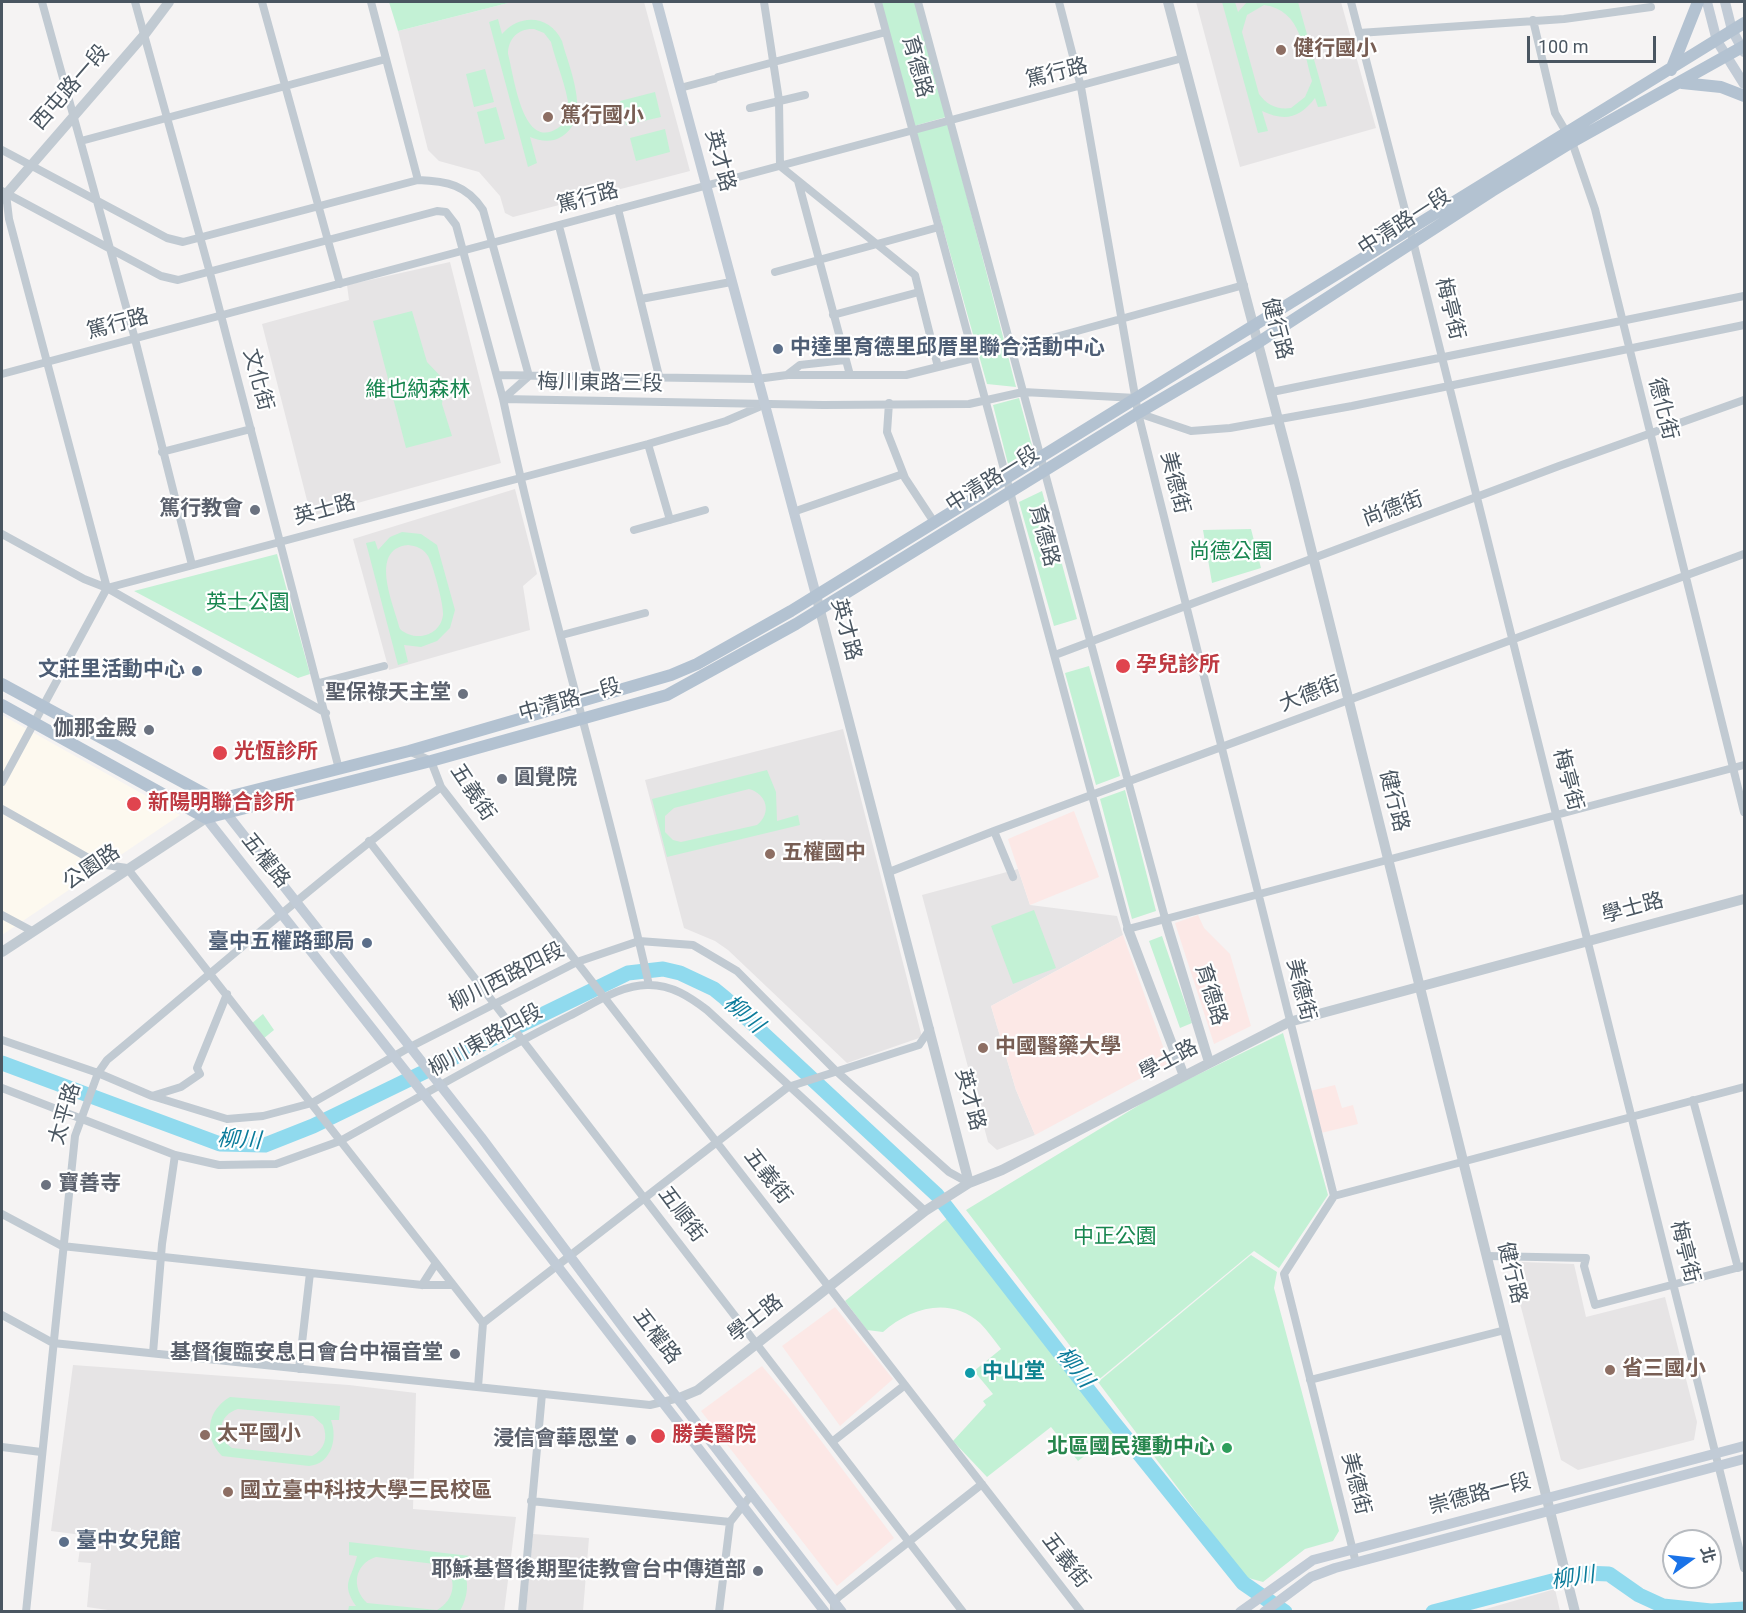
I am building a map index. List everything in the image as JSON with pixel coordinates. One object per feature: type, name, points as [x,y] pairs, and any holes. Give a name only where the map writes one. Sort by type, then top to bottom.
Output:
[{"type":"main road","name":"英才路","points":[[657,2],[816,595]]},
{"type":"main road","points":[[1671,70],[1698,2]]},
{"type":"main road","points":[[1707,2],[1717,41],[1744,84]]},
{"type":"main road","points":[[1725,2],[1732,30],[1744,48]]},
{"type":"main road","name":"中清路一段","points":[[216,800],[409,751],[578,703],[697,664],[816,595],[1255,324],[1412,235],[1569,137],[1744,23]]},
{"type":"main road","name":"中清路一段","points":[[1569,137],[1682,83],[1744,48]]},
{"type":"main road","points":[[1682,83],[1721,87],[1744,96]]},
{"type":"main road","name":"中清路一段","points":[[206,818],[431,761],[667,695],[819,610],[1138,413],[1259,342],[1412,235]]},
{"type":"main road","points":[[2,684],[216,800],[206,818]]},
{"type":"main road","name":"五權路","points":[[2,705],[206,818],[825,1611]]},
{"type":"main road","name":"五權路","points":[[216,800],[441,1086],[752,1494],[834,1606],[842,1611]]},
{"type":"main road","name":"崇德路一段","points":[[1240,1611],[1313,1560],[1744,1446]]},
{"type":"main road","name":"崇德路一段","points":[[1266,1609],[1292,1589],[1319,1573],[1550,1509],[1744,1459]]},
{"type":"street","points":[[42,2],[99,202],[192,565]]},
{"type":"street","name":"文化街","points":[[135,2],[201,239],[319,683],[339,769]]},
{"type":"street","name":"西屯路一段","points":[[3,195],[145,34],[169,2]]},
{"type":"street","points":[[262,2],[340,284]]},
{"type":"street","points":[[371,2],[418,180]]},
{"type":"street","points":[[764,2],[779,100],[780,166],[879,243],[915,275],[938,368]]},
{"type":"street","name":"育德路","points":[[878,2],[1128,929],[1185,1076]]},
{"type":"street","name":"育德路","points":[[918,2],[1165,918],[1209,1062]]},
{"type":"street","points":[[1059,2],[1081,87],[1136,398]]},
{"type":"street","name":"健行路","points":[[1168,2],[1255,324],[1575,1611]]},
{"type":"street","name":"梅亭街","points":[[1351,2],[1412,235],[1744,1568]]},
{"type":"street","points":[[1359,33],[1533,20],[1652,8]]},
{"type":"street","name":"德化街","points":[[1533,20],[1552,102],[1569,137],[1595,209],[1744,812]]},
{"type":"street","points":[[680,88],[886,32]]},
{"type":"street","name":"篤行路","points":[[2,374],[1183,58]]},
{"type":"street","points":[[81,141],[386,59]]},
{"type":"street","points":[[750,108],[805,95]]},
{"type":"street","points":[[2,150],[167,238],[183,242],[319,208],[418,180],[446,181],[475,198],[483,210],[529,376]]},
{"type":"street","points":[[798,180],[850,375]]},
{"type":"street","points":[[3,195],[161,276],[178,280],[437,211],[446,212],[452,219],[497,375],[520,479],[562,635],[649,985]]},
{"type":"street","points":[[2,783],[107,588],[3,195]]},
{"type":"street","points":[[618,209],[659,376]]},
{"type":"street","points":[[559,226],[598,376]]},
{"type":"street","points":[[775,272],[939,227]]},
{"type":"street","points":[[641,299],[731,282]]},
{"type":"street","points":[[1012,348],[1244,285]]},
{"type":"street","points":[[833,315],[919,292]]},
{"type":"street","points":[[1272,392],[1744,296]]},
{"type":"street","points":[[1138,413],[1191,431],[1230,428],[1449,386],[1744,325]]},
{"type":"street","points":[[497,375],[757,379],[787,375],[906,375],[974,358]]},
{"type":"street","points":[[787,375],[800,365],[845,360]]},
{"type":"street","points":[[503,399],[529,376]]},
{"type":"street","name":"梅川東路三段","points":[[503,399],[764,405],[969,404],[1023,392],[1136,398]]},
{"type":"street","name":"美德街","points":[[1136,398],[1185,607],[1334,1196],[1284,1274],[1356,1563]]},
{"type":"street","name":"尚德街","points":[[1055,655],[1744,400]]},
{"type":"street","points":[[890,403],[887,432],[903,474],[933,522]]},
{"type":"street","name":"英士路","points":[[107,588],[648,444],[726,421],[764,405]]},
{"type":"street","points":[[162,452],[251,429]]},
{"type":"street","points":[[648,444],[670,520]]},
{"type":"street","points":[[793,512],[903,474]]},
{"type":"street","points":[[634,530],[705,510]]},
{"type":"street","points":[[2,534],[84,579],[107,588],[326,714]]},
{"type":"street","name":"大德街","points":[[889,872],[1348,699],[1744,554]]},
{"type":"street","name":"英才路","points":[[816,595],[969,1183]]},
{"type":"street","points":[[562,635],[645,612]]},
{"type":"street","points":[[319,683],[384,666]]},
{"type":"street","points":[[409,751],[431,761]]},
{"type":"street","name":"五義街","points":[[431,761],[441,787],[1081,1611]]},
{"type":"street","points":[[1128,929],[1387,858],[1744,765]]},
{"type":"street","name":"太平路","points":[[26,1611],[75,1136],[79,1118],[98,1073],[108,1060],[295,902],[369,841],[441,787]]},
{"type":"street","points":[[2,809],[99,864],[127,868],[212,973],[483,1323],[477,1387]]},
{"type":"street","name":"公園路","points":[[2,952],[206,818]]},
{"type":"street","points":[[994,831],[1013,877]]},
{"type":"street","name":"五順街","points":[[369,841],[646,1197],[963,1611]]},
{"type":"street","name":"學士路","points":[[679,1398],[698,1390],[930,1208],[954,1195],[969,1183],[1002,1170],[1289,1022],[1744,899]]},
{"type":"street","points":[[2,915],[32,932]]},
{"type":"street","name":"柳川西路四段","points":[[2,1040],[98,1073],[152,1096],[227,1119],[263,1116],[314,1107],[410,1047],[499,1008],[578,964],[639,941],[693,945],[721,959],[757,989],[831,1072],[949,1172],[969,1183]]},
{"type":"street","name":"柳川東路四段","points":[[2,1088],[175,1155],[219,1166],[264,1167],[309,1154],[340,1141],[441,1086],[521,1036],[603,994],[649,985],[686,994],[788,1087],[930,1208]]},
{"type":"street","points":[[152,1096],[181,1087],[200,1074],[197,1068],[227,994]]},
{"type":"street","points":[[483,1323],[788,1087],[800,1081],[877,1060],[919,1045],[930,1029]]},
{"type":"street","points":[[1334,1196],[1744,1087]]},
{"type":"street","points":[[1486,1256],[1586,1258],[1584,1266],[1595,1305],[1741,1267],[1693,1100]]},
{"type":"street","points":[[153,1353],[161,1257],[175,1155]]},
{"type":"street","points":[[2,1214],[62,1246],[422,1285],[452,1285]]},
{"type":"street","points":[[422,1285],[436,1263]]},
{"type":"street","points":[[299,1369],[310,1273]]},
{"type":"street","points":[[2,1315],[53,1343],[650,1405],[679,1398]]},
{"type":"street","points":[[1310,1380],[1504,1330]]},
{"type":"street","points":[[832,1442],[905,1385]]},
{"type":"street","points":[[522,1611],[542,1394]]},
{"type":"street","points":[[2,1447],[41,1452]]},
{"type":"street","points":[[834,1606],[909,1541],[982,1484]]},
{"type":"street","points":[[719,1611],[730,1522],[752,1494]]},
{"type":"street","points":[[531,1501],[730,1522]]},
{"type":"shaded area","name":"篤行國小","points":[[512,2],[644,2],[690,171],[513,217],[505,213],[500,196],[479,172],[439,161],[428,150],[398,31]]},
{"type":"shaded area","name":"健行國小","points":[[1196,2],[1341,2],[1376,128],[1240,167]]},
{"type":"shaded area","points":[[450,262],[501,463],[311,516],[262,324],[349,300],[347,285]]},
{"type":"shaded area","points":[[515,489],[537,574],[523,586],[530,630],[389,670],[353,539]]},
{"type":"shaded area","points":[[2,715],[180,815],[2,935]]},
{"type":"shaded area","name":"五權國中","points":[[843,729],[922,1037],[847,1063],[728,950],[715,941],[684,928],[645,780]]},
{"type":"shaded area","points":[[1074,811],[1099,877],[1030,905],[1008,839]]},
{"type":"shaded area","name":"中國醫藥大學","points":[[1018,869],[1030,905],[1117,916],[1123,935],[991,1006],[1016,1090],[1035,1135],[997,1150],[988,1142],[922,895]]},
{"type":"shaded area","points":[[1198,915],[1204,928],[1230,954],[1251,1026],[1214,1044],[1175,923]]},
{"type":"shaded area","points":[[1123,935],[1169,1063],[1035,1135],[1016,1090],[991,1006]]},
{"type":"shaded area","points":[[1335,1085],[1342,1108],[1353,1105],[1358,1124],[1321,1133],[1310,1091]]},
{"type":"shaded area","name":"省三國小","points":[[1522,1262],[1574,1264],[1586,1317],[1665,1297],[1697,1422],[1694,1440],[1578,1470],[1561,1460],[1512,1273]]},
{"type":"shaded area","points":[[835,1307],[893,1379],[840,1426],[782,1346]]},
{"type":"shaded area","points":[[73,1365],[349,1385],[416,1393],[413,1509],[516,1517],[504,1612],[122,1612],[87,1607],[91,1563],[78,1562],[82,1535],[51,1531]]},
{"type":"shaded area","points":[[762,1366],[789,1398],[894,1538],[837,1586],[701,1411]]},
{"type":"shaded area","name":"國立臺中科技大學三民校區","points":[[533,1534],[589,1538],[583,1611],[526,1610]]},
{"type":"shaded area","points":[[1555,1589],[1560,1611],[1479,1611]]},
{"type":"green space","points":[[389,2],[512,2],[398,31]]},
{"type":"green space","points":[[881,2],[915,2],[946,117],[914,126]]},
{"type":"green space","points":[[1222,2],[1235,2],[1238,12],[1247,2],[1298,2],[1327,106],[1318,107],[1315,98],[1304,110],[1291,116],[1278,116],[1262,111],[1268,131],[1258,133]],"holes":[[[1264,5],[1277,8],[1294,23],[1299,33],[1312,81],[1305,97],[1291,108],[1273,106],[1259,94],[1242,32],[1247,15]]]},
{"type":"green space","points":[[498,19],[502,34],[509,27],[526,20],[542,22],[550,26],[562,41],[573,78],[577,106],[576,118],[571,129],[561,137],[549,141],[530,137],[537,163],[528,167],[489,22]],"holes":[[[534,29],[544,33],[551,42],[566,92],[569,112],[566,120],[558,128],[546,133],[536,130],[528,121],[517,93],[508,54],[510,43],[519,32]]]},
{"type":"green space","points":[[485,69],[494,102],[474,107],[466,74]]},
{"type":"green space","points":[[655,92],[661,117],[626,125],[620,101]]},
{"type":"green space","points":[[496,107],[505,139],[485,144],[477,112]]},
{"type":"green space","points":[[948,124],[1016,387],[987,384],[916,132]]},
{"type":"green space","points":[[665,129],[670,152],[636,161],[630,138]]},
{"type":"green space","name":"維也納森林","points":[[412,311],[427,362],[445,381],[442,404],[452,436],[406,448],[373,321]]},
{"type":"green space","points":[[1019,398],[1034,453],[1009,468],[993,405]]},
{"type":"green space","points":[[1042,491],[1077,619],[1054,626],[1019,502]]},
{"type":"green space","name":"尚德公園","points":[[1251,529],[1261,568],[1212,583],[1203,530]]},
{"type":"green space","points":[[402,532],[421,534],[437,545],[455,610],[450,628],[437,641],[421,647],[404,645],[408,662],[398,665],[366,543],[375,541],[378,550],[390,537]],"holes":[[[408,545],[422,549],[426,553],[438,585],[443,615],[437,628],[426,635],[412,635],[400,629],[389,593],[386,567],[389,556],[396,549]]]},
{"type":"green space","name":"英士公園","points":[[277,554],[310,674],[298,678],[134,591]]},
{"type":"green space","points":[[1089,666],[1120,776],[1096,785],[1065,673]]},
{"type":"green space","points":[[767,770],[776,792],[777,821],[798,815],[800,825],[667,857],[652,799]],"holes":[[[749,789],[755,791],[763,799],[766,810],[757,825],[681,842],[673,840],[665,832],[665,816],[674,808]]]},
{"type":"green space","points":[[1125,790],[1156,911],[1132,919],[1100,799]]},
{"type":"green space","points":[[1034,910],[1056,968],[1013,984],[991,926]]},
{"type":"green space","points":[[1162,936],[1192,1023],[1180,1028],[1149,941]]},
{"type":"green space","points":[[263,1014],[274,1030],[263,1039],[251,1024]]},
{"type":"green space","name":"中正公園","points":[[1283,1033],[1328,1195],[1279,1268],[1254,1251],[1097,1381],[966,1210],[1154,1096]]},
{"type":"green space","points":[[949,1217],[1114,1433],[1078,1461],[1051,1427],[987,1477],[953,1441],[986,1405],[983,1401],[993,1394],[974,1371],[1001,1349],[988,1332],[968,1315],[943,1308],[918,1311],[883,1332],[867,1330],[845,1301]]},
{"type":"green space","points":[[1251,1255],[1277,1272],[1274,1288],[1339,1531],[1333,1541],[1305,1549],[1263,1582],[1245,1577],[1098,1382]]},
{"type":"green space","points":[[230,1397],[340,1406],[339,1420],[331,1420],[334,1435],[331,1449],[323,1461],[309,1466],[222,1456],[212,1441],[210,1424],[212,1416],[222,1402]],"holes":[[[238,1409],[313,1416],[323,1425],[325,1439],[323,1447],[312,1456],[232,1448],[223,1438],[223,1421],[226,1416]]]},
{"type":"green space","points":[[349,1542],[470,1556],[470,1567],[462,1567],[467,1584],[463,1605],[460,1611],[348,1611],[349,1606],[356,1606],[348,1586],[357,1556],[349,1555]],"holes":[[[376,1557],[443,1565],[451,1577],[452,1589],[448,1601],[437,1610],[367,1603],[357,1584],[357,1577],[363,1565]]]},
{"type":"waterway","name":"柳川","points":[[2,1063],[220,1144],[265,1145],[313,1126],[628,973],[663,969],[680,973],[714,989],[725,998],[937,1195],[1111,1419],[1243,1583],[1285,1612]]},
{"type":"waterway","name":"柳川","points":[[1433,1612],[1583,1573],[1609,1574],[1639,1595],[1663,1606],[1711,1611],[1744,1609]]},
{"type":"place","name":"健行國小","points":[[1281,50]]},
{"type":"place","name":"篤行國小","points":[[548,117]]},
{"type":"place","name":"中達里育德里邱厝里聯合活動中心","points":[[778,349]]},
{"type":"place","name":"篤行教會","points":[[255,510]]},
{"type":"place","name":"孕兒診所","points":[[1123,666]]},
{"type":"place","name":"文莊里活動中心","points":[[197,671]]},
{"type":"place","name":"聖保祿天主堂","points":[[463,694]]},
{"type":"place","name":"伽那金殿","points":[[149,730]]},
{"type":"place","name":"光恆診所","points":[[220,753]]},
{"type":"place","name":"圓覺院","points":[[502,779]]},
{"type":"place","name":"新陽明聯合診所","points":[[134,804]]},
{"type":"place","name":"五權國中","points":[[770,854]]},
{"type":"place","name":"臺中五權路郵局","points":[[367,943]]},
{"type":"place","name":"中國醫藥大學","points":[[983,1048]]},
{"type":"place","name":"寶善寺","points":[[46,1185]]},
{"type":"place","name":"基督復臨安息日會台中福音堂","points":[[455,1354]]},
{"type":"place","name":"省三國小","points":[[1610,1370]]},
{"type":"place","name":"中山堂","points":[[970,1373]]},
{"type":"place","name":"太平國小","points":[[205,1435]]},
{"type":"place","name":"勝美醫院","points":[[658,1436]]},
{"type":"place","name":"浸信會華恩堂","points":[[631,1440]]},
{"type":"place","name":"北區國民運動中心","points":[[1227,1448]]},
{"type":"place","name":"國立臺中科技大學三民校區","points":[[228,1492]]},
{"type":"place","name":"臺中女兒館","points":[[64,1542]]},
{"type":"place","name":"耶穌基督後期聖徒教會台中傳道部","points":[[758,1571]]}]
